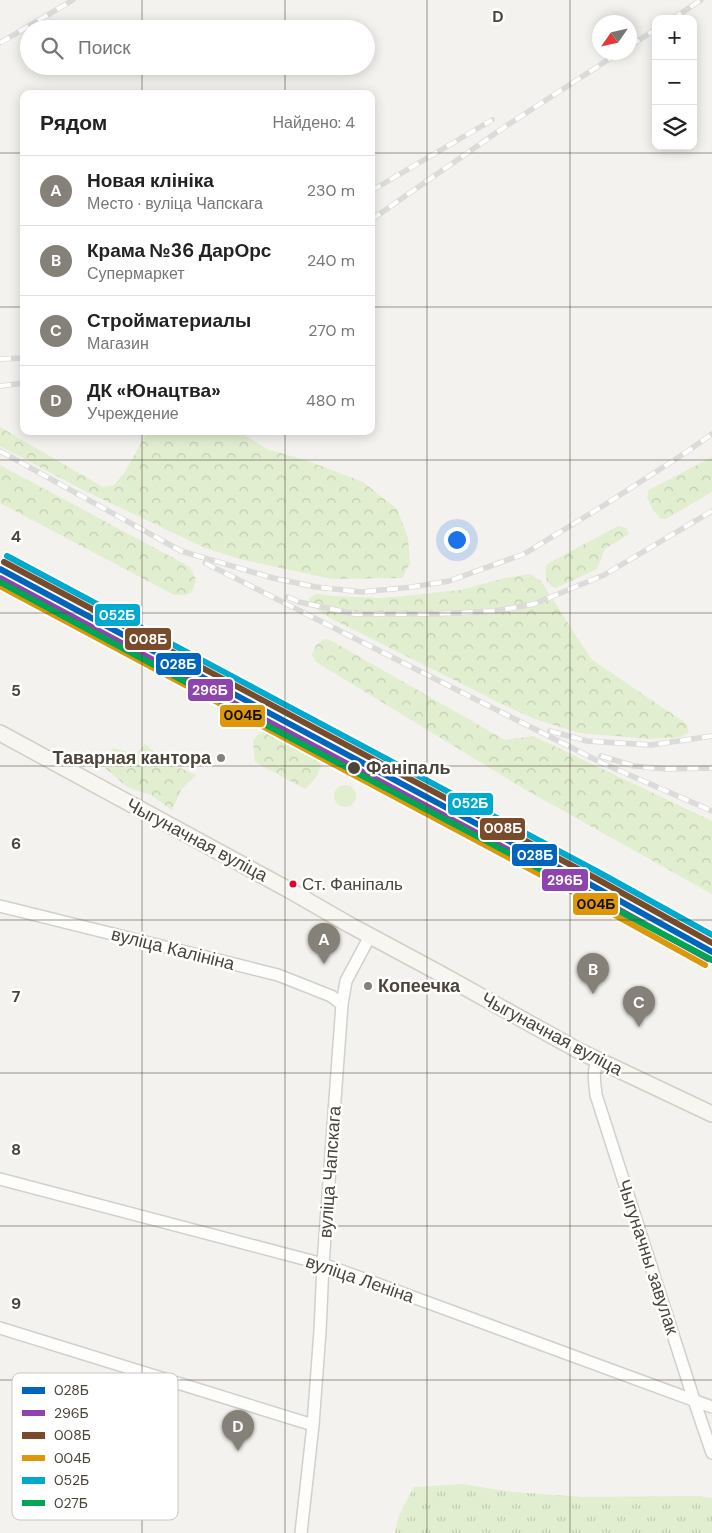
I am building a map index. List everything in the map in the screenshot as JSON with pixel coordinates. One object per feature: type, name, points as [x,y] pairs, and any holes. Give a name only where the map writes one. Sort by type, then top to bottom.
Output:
[{"type":"street","name":"Чыгуначная вуліца","points":[[0,733],[581,1052],[712,1114]]},
{"type":"street","name":"вуліца Калініна","points":[[0,906],[278,975],[331,996],[342,1004]]},
{"type":"street","name":"вуліца Чапскага","points":[[301,1533],[313,1425],[342,1004],[346,981],[370,936]]},
{"type":"street","name":"Чыгуначны завулак","points":[[598,1060],[594,1075],[596,1095],[712,1452]]},
{"type":"street","name":"вуліца Леніна","points":[[0,1179],[323,1264],[712,1407]]},
{"type":"street","points":[[0,1328],[145,1373]]},
{"type":"street","points":[[178,1383],[313,1425]]},
{"type":"green space","points":[[0,427],[103,487],[114,485],[125,472],[146,435],[244,435],[267,449],[308,461],[363,482],[397,509],[408,538],[410,563],[402,578],[332,579],[244,560],[205,548],[85,491],[0,446]]},
{"type":"green space","points":[[712,457],[712,492],[666,519],[661,519],[653,510],[647,497],[649,490]]},
{"type":"green space","points":[[0,465],[190,567],[196,580],[192,592],[185,595],[174,595],[0,503]]},
{"type":"green space","points":[[618,526],[626,528],[629,534],[605,549],[597,569],[556,588],[552,587],[546,575],[547,564]]},
{"type":"green space","points":[[530,574],[541,581],[591,659],[687,724],[689,733],[680,737],[651,739],[579,733],[535,719],[332,619],[310,605],[309,598],[316,594],[383,598],[460,590],[505,578]]},
{"type":"green space","points":[[324,639],[330,640],[505,740],[533,736],[712,821],[712,894],[526,790],[316,662],[312,655],[316,645]]},
{"type":"green space","points":[[265,731],[320,761],[318,773],[305,789],[255,762],[253,741],[257,735]]},
{"type":"green space","points":[[145,744],[168,763],[196,775],[181,790],[172,810],[151,795],[127,787],[103,766],[113,748],[135,754]]},
{"type":"green space","points":[[345,785],[353,788],[356,796],[353,804],[345,807],[337,804],[334,796],[337,788]]},
{"type":"green space","points":[[462,1484],[514,1492],[583,1497],[700,1496],[712,1498],[712,1533],[395,1533],[399,1515],[414,1487]]},
{"type":"railway","points":[[39,20],[73,0]]},
{"type":"railway","points":[[678,15],[701,0]]},
{"type":"railway","points":[[0,43],[20,31]]},
{"type":"railway","points":[[637,41],[652,32]]},
{"type":"railway","points":[[375,217],[506,126],[608,60]]},
{"type":"railway","points":[[375,189],[492,120]]},
{"type":"railway","points":[[0,359],[20,358]]},
{"type":"railway","points":[[0,386],[20,384]]},
{"type":"railway","points":[[0,451],[181,551],[273,578],[316,587],[362,592],[449,581],[524,554],[606,504],[712,434]]},
{"type":"railway","points":[[288,597],[299,602],[355,614],[435,614],[495,611],[534,604],[604,575],[712,511]]},
{"type":"railway","points":[[205,563],[602,763],[712,811]]},
{"type":"railway","points":[[550,731],[587,741],[651,745],[712,736]]},
{"type":"railway","points":[[601,756],[634,766],[666,769],[712,768]]},
{"type":"transit line","name":"052Б","points":[[7,556],[600,873],[712,935]]},
{"type":"transit line","name":"008Б","points":[[4,562],[597,879],[712,943]]},
{"type":"transit line","name":"028Б","points":[[0,569],[593,886],[712,952]]},
{"type":"transit line","name":"296Б","points":[[0,578],[589,893],[708,959]]},
{"type":"transit line","name":"027Б","points":[[0,582],[232,707],[712,960]]},
{"type":"transit line","name":"004Б","points":[[0,586],[586,899],[705,965]]},
{"type":"place","name":"Таварная кантора","points":[[221,758]]},
{"type":"place","name":"Фаніпаль","points":[[354,768]]},
{"type":"place","name":"Ст. Фаніпаль","points":[[293,884]]},
{"type":"place","name":"Новая клініка","points":[[324,964]]},
{"type":"place","name":"Копеечка","points":[[368,986]]},
{"type":"place","name":"Крама №36 ДарОрс","points":[[593,994]]},
{"type":"place","name":"Стройматериалы","points":[[639,1027]]},
{"type":"place","name":"ДК «Юнацтва»","points":[[238,1451]]}]
